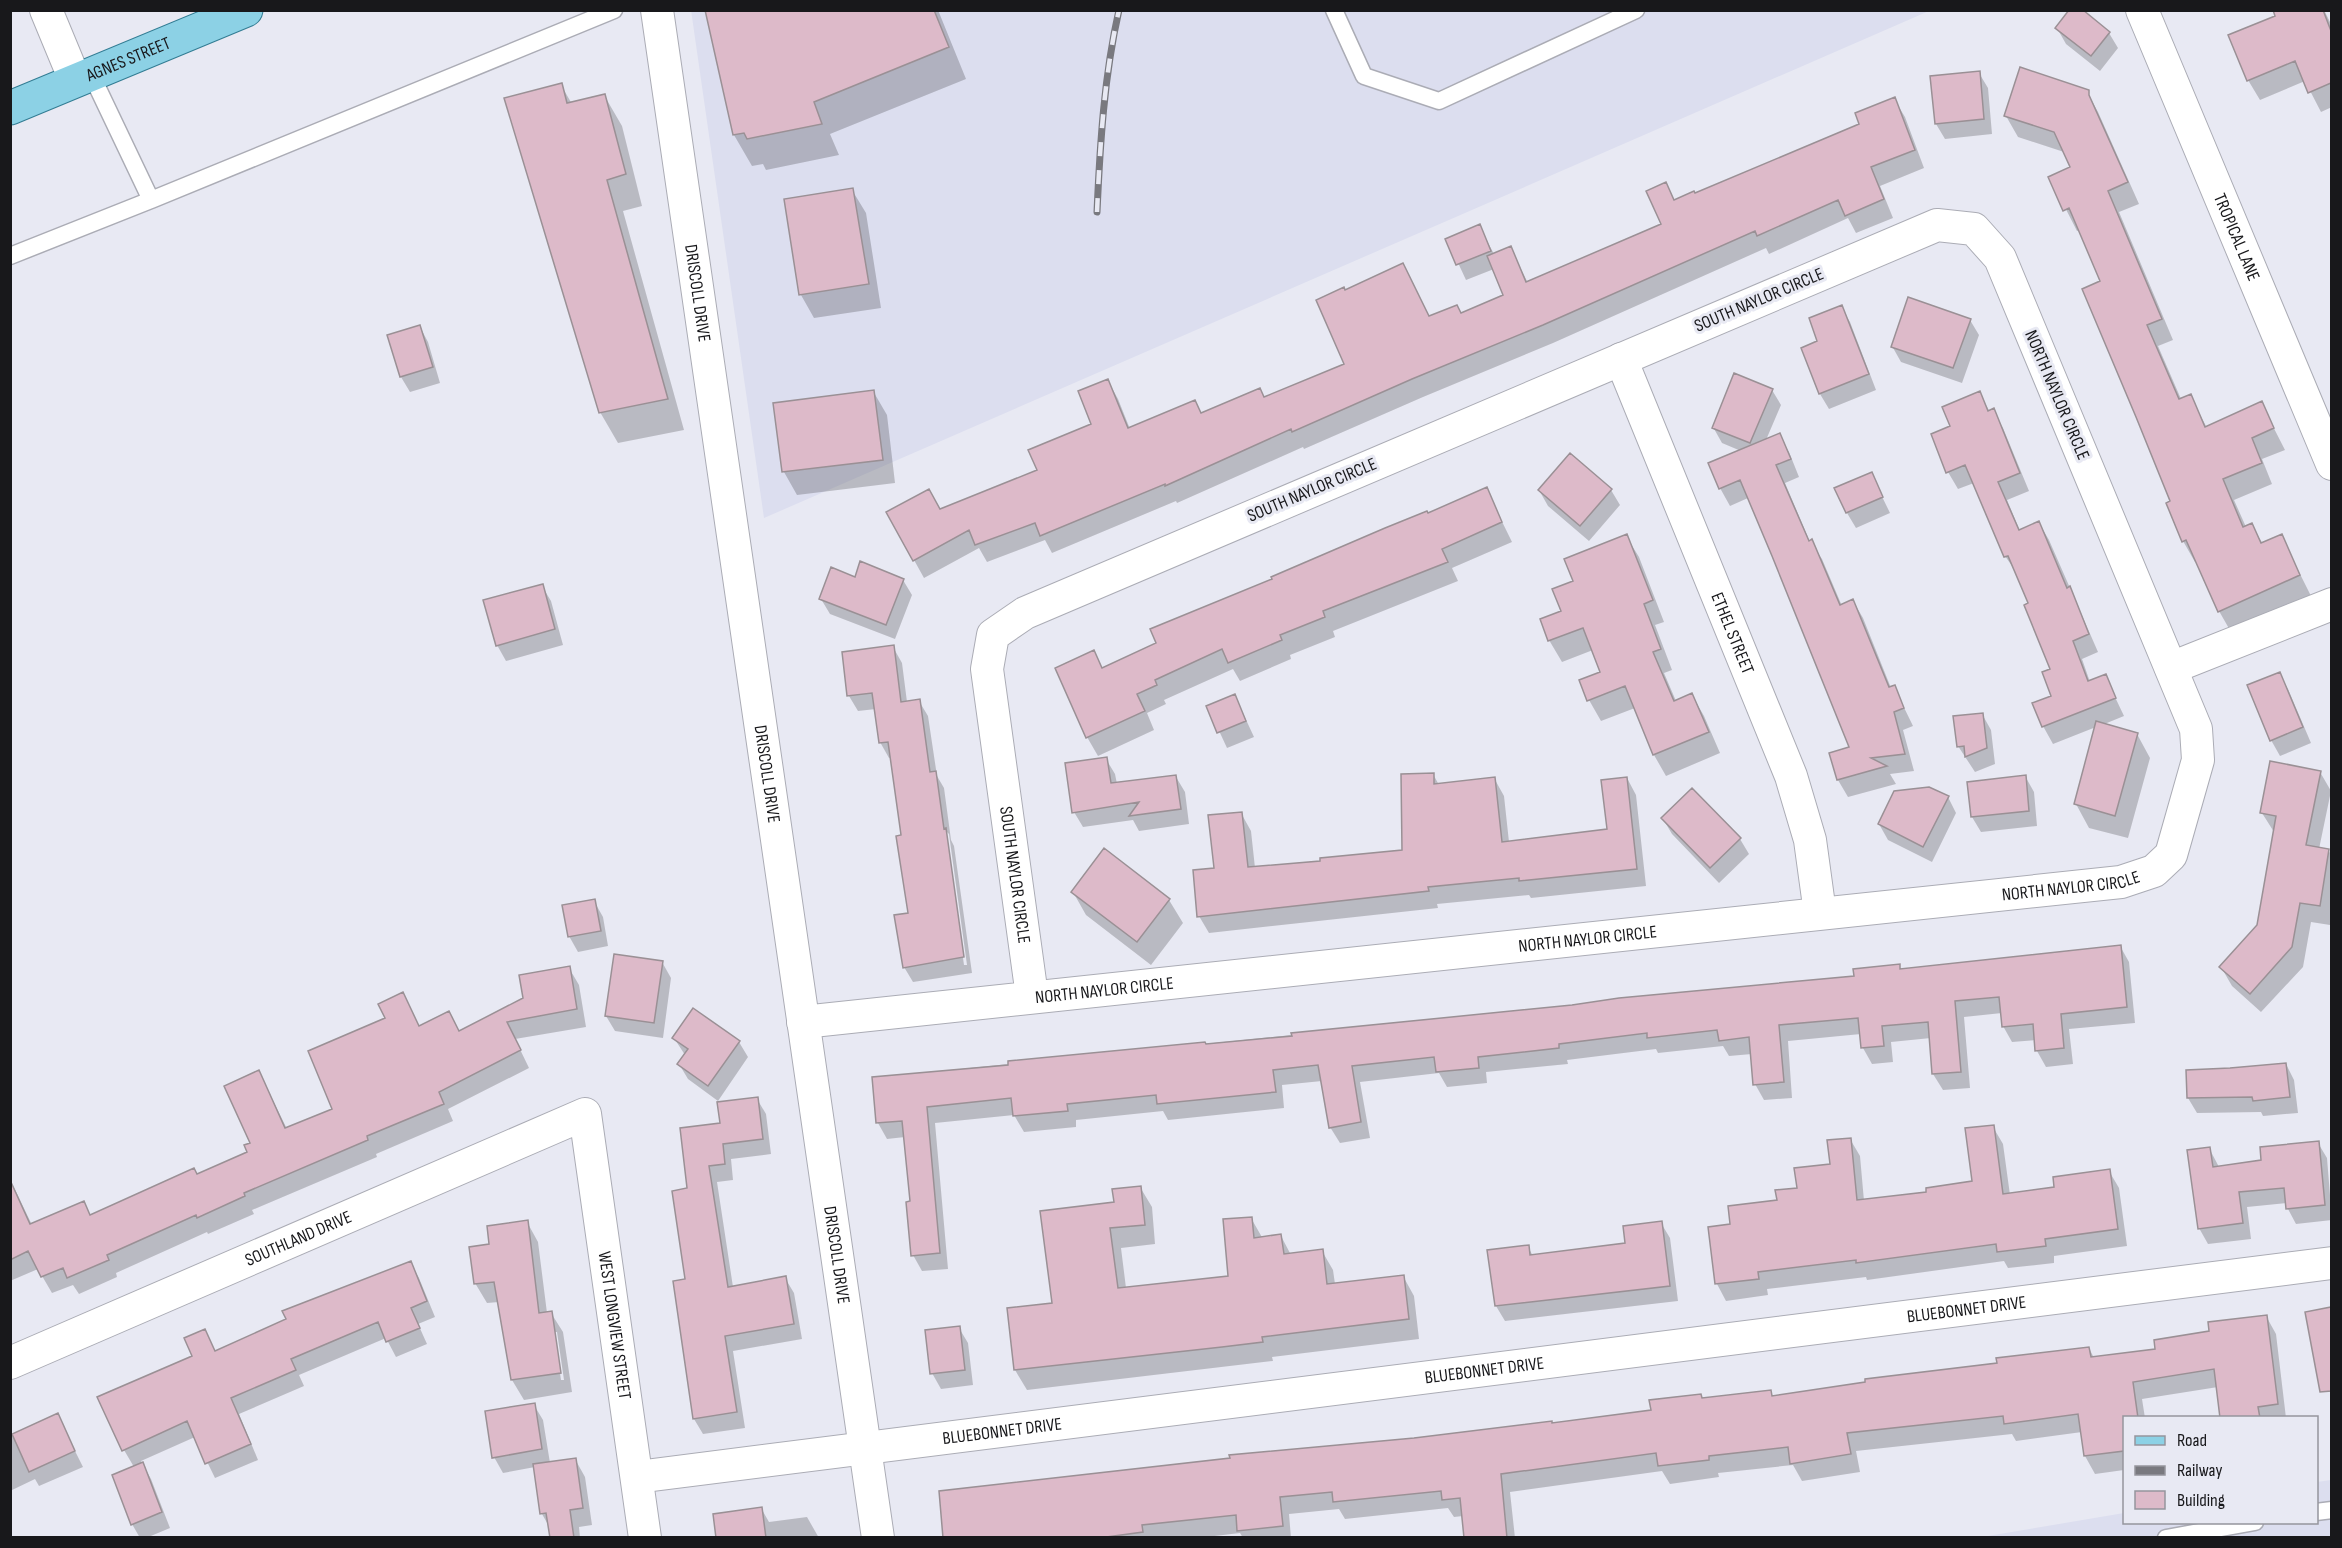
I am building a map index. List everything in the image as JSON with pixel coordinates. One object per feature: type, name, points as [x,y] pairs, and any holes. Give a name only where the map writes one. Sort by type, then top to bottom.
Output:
[{"type":"main road","name":"AGNES STREET","points":[[10,108],[246,10]]},
{"type":"street","points":[[46,10],[83,77]]},
{"type":"street","name":"DRISCOLL DRIVE","points":[[657,10],[878,1538]]},
{"type":"street","name":"TROPICAL LANE","points":[[2142,10],[2331,464]]},
{"type":"street","name":"SOUTH NAYLOR CIRCLE","points":[[1032,996],[987,669],[993,635],[1024,613],[1937,225],[1974,229]]},
{"type":"street","name":"NORTH NAYLOR CIRCLE","points":[[803,1022],[2121,882],[2154,871],[2171,855],[2198,760],[2196,729],[2000,258],[1974,229]]},
{"type":"street","name":"ETHEL STREET","points":[[1621,359],[1791,776],[1810,840],[1820,913]]},
{"type":"street","points":[[2171,668],[2331,604]]},
{"type":"street","name":"SOUTHLAND DRIVE","points":[[10,1364],[585,1114]]},
{"type":"street","name":"WEST LONGVIEW STREET","points":[[585,1114],[645,1538]]},
{"type":"street","name":"BLUEBONNET DRIVE","points":[[637,1476],[2331,1263]]},
{"type":"lane","points":[[10,256],[614,10]]},
{"type":"lane","points":[[1334,10],[1364,76],[1439,101],[1636,10]]},
{"type":"lane","points":[[83,77],[151,200]]},
{"type":"lane","points":[[2166,1538],[2223,1533],[2249,1524]]},
{"type":"shaded area","points":[[691,10],[1929,11],[764,518]]},
{"type":"shaded area","points":[[2331,1480],[2331,1537],[1976,1538],[2123,1513],[2123,1524],[2318,1524],[2318,1482]]},
{"type":"building","points":[[705,10],[934,10],[949,47],[814,102],[822,124],[747,139],[744,133],[733,135]]},
{"type":"building","points":[[2069,10],[2083,10],[2110,32],[2091,56],[2055,28]]},
{"type":"building","points":[[2273,10],[2323,10],[2331,31],[2331,83],[2308,93],[2295,61],[2247,81],[2228,35],[2275,16]]},
{"type":"building","points":[[2020,67],[2089,90],[2089,95],[2128,182],[2108,191],[2162,319],[2147,325],[2179,399],[2191,394],[2205,427],[2262,401],[2274,428],[2252,438],[2262,463],[2223,479],[2243,527],[2252,523],[2261,543],[2282,534],[2300,575],[2218,612],[2186,540],[2182,542],[2166,503],[2170,501],[2082,289],[2100,281],[2069,208],[2063,211],[2048,177],[2070,167],[2054,132],[2004,116]]},
{"type":"building","points":[[1980,71],[1984,119],[1935,124],[1930,76]]},
{"type":"building","points":[[562,83],[567,103],[605,94],[626,174],[607,180],[668,399],[599,413],[504,98]]},
{"type":"building","points":[[1895,97],[1915,150],[1871,167],[1884,199],[1845,216],[1838,200],[1757,236],[1755,231],[1543,325],[1292,432],[1291,429],[1165,486],[1165,484],[1040,536],[1035,523],[975,545],[969,530],[913,561],[886,512],[929,489],[940,509],[1037,470],[1028,450],[1091,424],[1078,391],[1108,379],[1128,428],[1195,400],[1201,413],[1260,388],[1264,397],[1344,364],[1316,300],[1344,287],[1345,290],[1403,263],[1429,316],[1457,305],[1461,313],[1503,295],[1487,256],[1511,246],[1526,282],[1661,224],[1646,191],[1666,182],[1674,200],[1694,191],[1695,193],[1859,124],[1855,113]]},
{"type":"building","points":[[853,188],[869,284],[799,295],[784,199]]},
{"type":"building","points":[[1480,224],[1491,251],[1456,265],[1445,239]]},
{"type":"building","points":[[1908,297],[1971,319],[1953,368],[1891,347]]},
{"type":"building","points":[[1842,305],[1869,374],[1819,394],[1801,348],[1817,341],[1809,318]]},
{"type":"building","points":[[420,325],[433,367],[400,377],[387,335]]},
{"type":"building","points":[[1734,373],[1773,389],[1750,443],[1712,428]]},
{"type":"building","points":[[874,390],[883,460],[782,472],[773,403]]},
{"type":"building","points":[[1980,391],[1988,411],[1994,408],[2020,473],[1998,482],[2019,530],[2039,521],[2067,588],[2070,586],[2089,634],[2073,641],[2088,681],[2106,674],[2116,698],[2042,727],[2032,703],[2051,696],[2042,672],[2050,669],[2024,605],[2028,603],[2008,556],[2004,557],[1965,465],[1946,473],[1931,434],[1950,426],[1942,407]]},
{"type":"building","points":[[1780,433],[1791,459],[1776,465],[1809,541],[1812,539],[1840,605],[1853,599],[1889,687],[1895,685],[1904,708],[1894,712],[1905,754],[1871,758],[1887,766],[1837,780],[1829,753],[1849,747],[1772,556],[1740,480],[1719,489],[1708,463]]},
{"type":"building","points":[[1570,453],[1612,489],[1580,526],[1538,490]]},
{"type":"building","points":[[1872,472],[1883,497],[1846,513],[1834,488]]},
{"type":"building","points":[[1487,487],[1502,522],[1442,549],[1448,562],[1323,611],[1325,617],[1280,635],[1282,640],[1228,663],[1222,649],[1155,680],[1157,685],[1137,694],[1145,711],[1086,738],[1055,668],[1094,650],[1102,668],[1156,643],[1150,629],[1272,579],[1271,577],[1385,528],[1427,511],[1428,513]]},
{"type":"building","points":[[1627,534],[1653,600],[1644,604],[1661,649],[1653,652],[1674,701],[1692,693],[1709,732],[1653,755],[1625,686],[1587,701],[1579,680],[1600,672],[1583,628],[1548,641],[1540,619],[1561,611],[1552,589],[1573,581],[1564,559]]},
{"type":"building","points":[[860,561],[904,579],[886,625],[819,599],[831,567],[855,577]]},
{"type":"building","points":[[543,584],[555,629],[496,646],[483,600]]},
{"type":"building","points":[[894,645],[901,702],[920,699],[930,772],[936,771],[944,829],[946,828],[964,957],[903,968],[894,915],[908,913],[896,836],[901,835],[888,742],[879,743],[872,693],[847,696],[842,652]]},
{"type":"building","points":[[2280,672],[2303,727],[2270,741],[2247,685]]},
{"type":"building","points":[[1235,694],[1246,721],[1217,733],[1206,706]]},
{"type":"building","points":[[1983,713],[1987,748],[1965,757],[1964,746],[1957,747],[1953,716]]},
{"type":"building","points":[[2096,721],[2138,733],[2115,816],[2074,804]]},
{"type":"building","points":[[1107,757],[1111,783],[1176,775],[1181,809],[1129,816],[1139,802],[1072,813],[1065,763]]},
{"type":"building","points":[[2270,761],[2321,771],[2306,845],[2329,849],[2320,906],[2300,903],[2292,947],[2250,994],[2219,967],[2257,925],[2276,816],[2260,813]]},
{"type":"building","points":[[1434,773],[1434,784],[1495,777],[1502,842],[1607,829],[1601,780],[1627,777],[1637,869],[1519,881],[1519,878],[1428,887],[1429,891],[1197,917],[1193,870],[1214,868],[1208,815],[1242,812],[1248,867],[1320,861],[1320,858],[1402,850],[1401,774]]},
{"type":"building","points":[[2026,775],[2029,811],[1971,817],[1967,782]]},
{"type":"building","points":[[1929,787],[1949,796],[1923,847],[1878,824],[1894,791]]},
{"type":"building","points":[[1692,788],[1741,838],[1710,868],[1661,818]]},
{"type":"building","points":[[1104,848],[1170,899],[1137,942],[1071,892]]},
{"type":"building","points":[[595,899],[601,931],[568,937],[562,905]]},
{"type":"building","points":[[2121,945],[2127,1007],[2061,1014],[2064,1048],[2035,1051],[2033,1024],[2002,1027],[1999,997],[1955,1001],[1961,1072],[1932,1074],[1928,1022],[1882,1026],[1884,1046],[1861,1048],[1858,1018],[1779,1025],[1784,1082],[1753,1085],[1749,1037],[1719,1041],[1717,1030],[1647,1038],[1647,1033],[1559,1044],[1559,1048],[1478,1057],[1479,1068],[1436,1072],[1434,1057],[1352,1066],[1361,1122],[1329,1128],[1318,1065],[1273,1070],[1276,1092],[1157,1104],[1156,1095],[1067,1104],[1068,1111],[1013,1116],[1011,1098],[927,1107],[940,1253],[911,1256],[906,1202],[910,1201],[902,1121],[876,1123],[872,1077],[1008,1065],[1008,1061],[1292,1036],[1291,1033],[1854,976],[1853,969],[1900,964],[1900,969]]},
{"type":"building","points":[[614,954],[663,961],[654,1023],[605,1016]]},
{"type":"building","points":[[570,966],[577,1009],[507,1022],[521,1050],[439,1092],[444,1104],[367,1136],[368,1140],[244,1193],[245,1196],[197,1218],[196,1215],[107,1255],[109,1260],[67,1278],[63,1268],[41,1277],[28,1251],[10,1260],[10,1180],[30,1224],[84,1201],[90,1215],[194,1168],[197,1174],[247,1152],[244,1145],[250,1143],[224,1086],[259,1070],[285,1128],[332,1109],[308,1051],[385,1018],[378,1004],[403,992],[419,1026],[449,1011],[459,1031],[523,998],[519,975]]},
{"type":"building","points":[[693,1008],[740,1041],[708,1086],[677,1064],[688,1049],[672,1038]]},
{"type":"building","points":[[2286,1063],[2290,1097],[2253,1101],[2252,1097],[2187,1098],[2186,1070]]},
{"type":"building","points":[[758,1097],[763,1139],[723,1144],[725,1164],[709,1166],[728,1287],[786,1276],[794,1324],[725,1336],[737,1412],[693,1419],[673,1281],[685,1279],[672,1191],[687,1188],[680,1128],[720,1123],[717,1102]]},
{"type":"building","points":[[1994,1125],[2003,1194],[2054,1187],[2053,1177],[2110,1169],[2118,1229],[2045,1239],[2046,1246],[1997,1252],[1996,1244],[1856,1263],[1856,1260],[1758,1272],[1759,1279],[1715,1284],[1708,1227],[1730,1224],[1728,1206],[1777,1200],[1775,1190],[1797,1188],[1794,1168],[1830,1164],[1827,1140],[1851,1138],[1857,1200],[1926,1192],[1926,1188],[1972,1181],[1965,1128]]},
{"type":"building","points":[[2319,1141],[2325,1205],[2286,1209],[2284,1188],[2239,1192],[2243,1223],[2198,1229],[2187,1150],[2210,1147],[2213,1167],[2261,1160],[2260,1147]]},
{"type":"building","points":[[1141,1186],[1145,1225],[1110,1228],[1118,1288],[1228,1276],[1223,1219],[1252,1217],[1254,1238],[1281,1234],[1284,1254],[1323,1249],[1327,1284],[1404,1275],[1409,1319],[1262,1337],[1263,1342],[1014,1370],[1007,1308],[1052,1303],[1040,1211],[1114,1202],[1112,1189]]},
{"type":"building","points":[[528,1220],[539,1313],[552,1311],[561,1373],[511,1380],[494,1282],[474,1284],[469,1247],[489,1244],[487,1226]]},
{"type":"building","points":[[1662,1221],[1670,1286],[1495,1306],[1487,1250],[1529,1245],[1530,1255],[1625,1243],[1623,1226]]},
{"type":"building","points":[[411,1261],[427,1301],[411,1308],[420,1328],[386,1342],[378,1322],[291,1359],[296,1370],[231,1398],[251,1444],[205,1464],[187,1421],[122,1451],[97,1397],[192,1356],[184,1338],[205,1329],[215,1351],[286,1319],[282,1311]]},
{"type":"building","points":[[2331,1307],[2331,1391],[2320,1392],[2305,1312]]},
{"type":"building","points":[[2267,1315],[2278,1404],[2258,1407],[2260,1416],[2220,1416],[2214,1369],[2133,1382],[2138,1416],[2123,1416],[2123,1451],[2084,1456],[2078,1414],[2004,1424],[2003,1416],[1847,1433],[1851,1454],[1790,1464],[1788,1447],[1709,1456],[1709,1460],[1658,1466],[1656,1453],[1501,1474],[1507,1538],[1464,1538],[1460,1498],[1442,1500],[1441,1491],[1333,1502],[1332,1492],[1280,1497],[1283,1526],[1237,1531],[1236,1515],[1142,1525],[1143,1532],[1099,1538],[943,1538],[939,1491],[1230,1458],[1229,1455],[1414,1438],[1552,1421],[1552,1423],[1651,1410],[1649,1400],[1701,1394],[1702,1398],[1771,1390],[1772,1396],[1865,1382],[1865,1379],[1997,1363],[1996,1358],[2089,1347],[2091,1357],[2155,1349],[2154,1340],[2209,1331],[2208,1322]]},
{"type":"building","points":[[960,1326],[965,1370],[930,1374],[925,1330]]},
{"type":"building","points":[[535,1403],[542,1449],[492,1458],[485,1411]]},
{"type":"building","points":[[58,1413],[75,1451],[29,1472],[12,1434]]},
{"type":"building","points":[[576,1458],[583,1508],[570,1510],[574,1538],[550,1538],[546,1513],[540,1514],[533,1464]]},
{"type":"building","points":[[143,1462],[162,1512],[131,1525],[112,1475]]},
{"type":"building","points":[[762,1507],[766,1538],[716,1538],[713,1514]]},
{"type":"railway","points":[[1097,212],[1106,85],[1119,10]]}]
